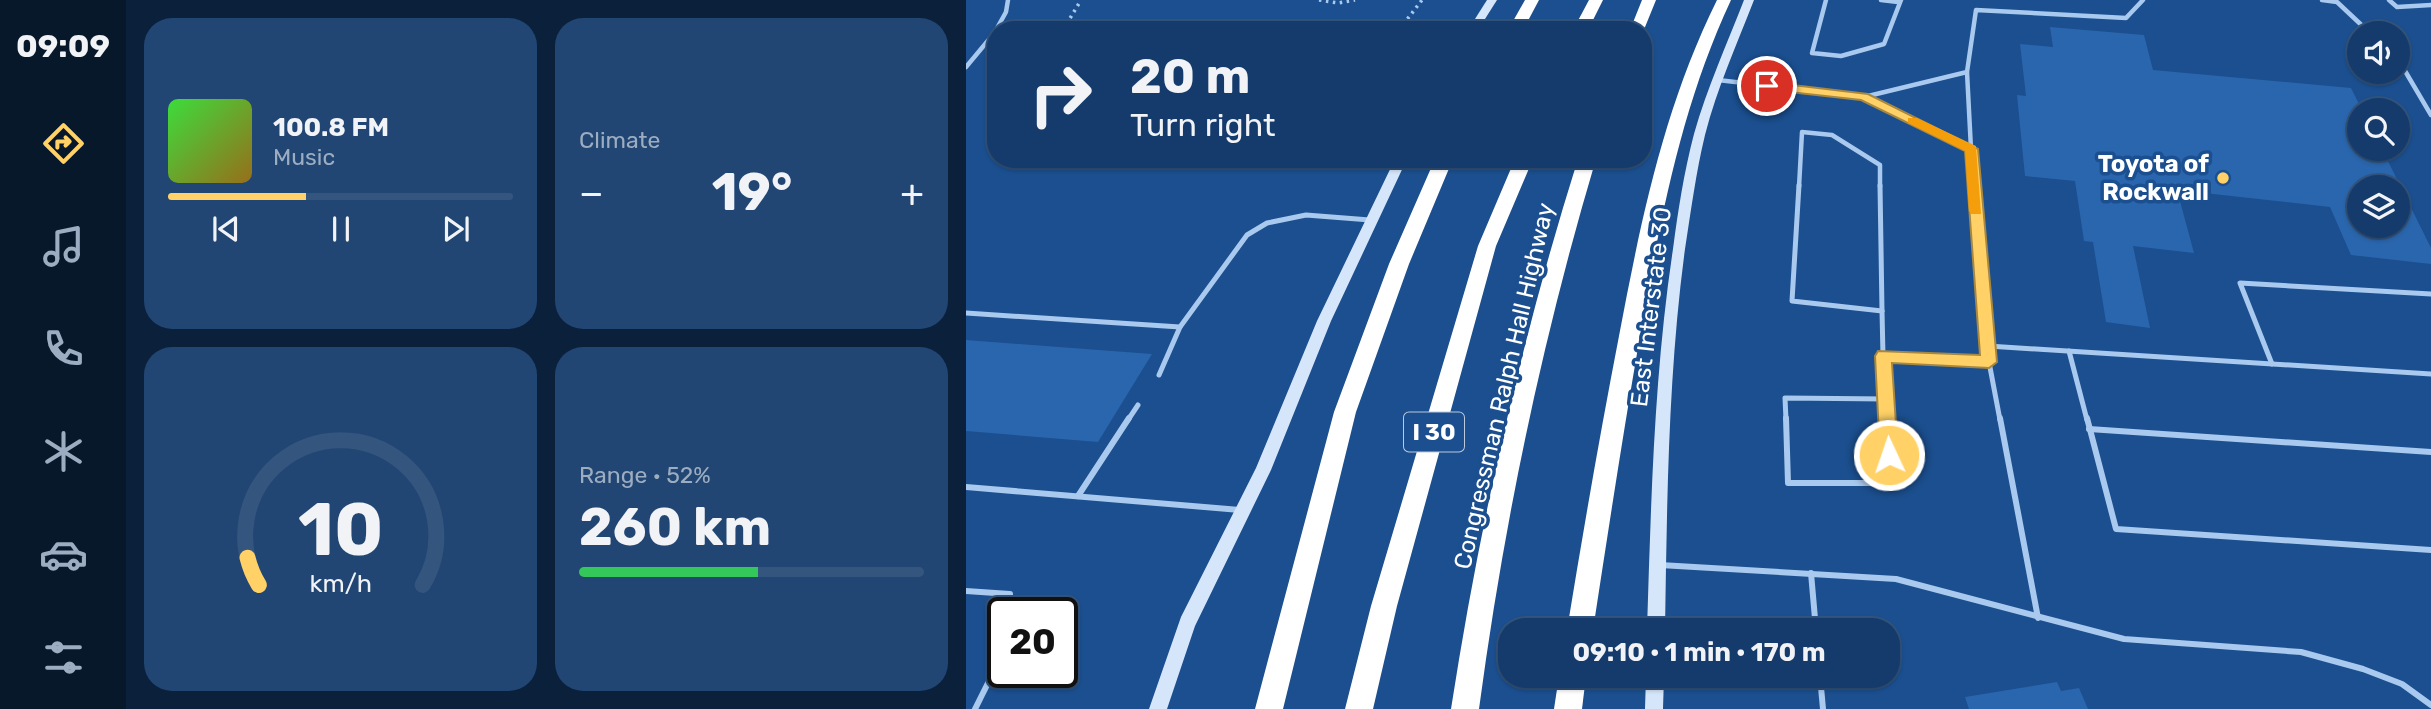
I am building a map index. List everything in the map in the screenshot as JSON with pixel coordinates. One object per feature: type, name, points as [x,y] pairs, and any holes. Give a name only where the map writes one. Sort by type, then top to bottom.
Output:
[{"type":"highway","points":[[1520,21],[1532,0]]},
{"type":"highway","points":[[1584,21],[1595,0]]},
{"type":"highway","points":[[1641,21],[1649,0]]},
{"type":"highway","points":[[1582,618],[1603,480],[1659,178],[1670,131],[1688,81],[1724,0]]},
{"type":"highway","points":[[1269,709],[1345,412],[1399,264],[1440,168]]},
{"type":"highway","name":"Congressman Ralph Hall Highway","points":[[1359,709],[1388,593],[1487,246],[1520,168]]},
{"type":"highway","name":"Congressman Ralph Hall Highway","points":[[1465,709],[1501,494],[1557,254],[1584,168]]},
{"type":"highway","points":[[1568,709],[1571,688]]},
{"type":"main road","points":[[1479,21],[1492,0]]},
{"type":"main road","name":"East Interstate 30","points":[[1656,618],[1662,402],[1668,331],[1695,153],[1718,80],[1749,0]]},
{"type":"main road","points":[[1157,709],[1187,623],[1243,510],[1324,321],[1397,168]]},
{"type":"main road","points":[[1654,709],[1655,688]]},
{"type":"lane","points":[[1001,21],[1008,0]]},
{"type":"lane","points":[[1826,0],[1812,53],[1841,56],[1885,44],[1899,1],[1881,0]]},
{"type":"lane","points":[[2038,618],[1989,362],[1967,72],[1976,10],[2126,18],[2143,0]]},
{"type":"lane","points":[[2322,0],[2336,1],[2357,21]]},
{"type":"lane","points":[[2389,0],[2397,7],[2431,5]]},
{"type":"lane","points":[[966,67],[987,41]]},
{"type":"lane","points":[[1864,97],[1967,72]]},
{"type":"lane","points":[[1718,80],[1864,97],[1971,149]]},
{"type":"lane","points":[[2410,80],[2431,116]]},
{"type":"lane","points":[[1883,311],[1792,301],[1802,132],[1832,135],[1880,165],[1883,311],[1883,356],[1886,399],[1891,483],[1788,483],[1785,398],[1886,399]]},
{"type":"lane","points":[[1158,374],[1180,327],[1247,235],[1267,223],[1306,215],[1371,220]]},
{"type":"lane","points":[[2272,364],[2240,283],[2431,295]]},
{"type":"lane","points":[[966,313],[1180,327]]},
{"type":"lane","points":[[1988,346],[2431,374]]},
{"type":"lane","points":[[2069,351],[2116,529],[2431,550]]},
{"type":"lane","points":[[1883,356],[1989,362]]},
{"type":"lane","points":[[1078,496],[1138,405]]},
{"type":"lane","points":[[2089,429],[2431,452]]},
{"type":"lane","points":[[966,487],[1243,510]]},
{"type":"lane","points":[[1658,565],[1896,579],[2124,639],[2301,652],[2363,669],[2402,684],[2431,705]]},
{"type":"lane","points":[[1811,573],[1815,618]]},
{"type":"lane","points":[[966,591],[1010,594],[1010,597]]},
{"type":"lane","points":[[975,709],[987,685]]},
{"type":"lane","points":[[1821,688],[1823,709]]},
{"type":"path","points":[[1068,21],[1081,0]]},
{"type":"path","points":[[1319,0],[1355,0]]},
{"type":"path","points":[[1406,21],[1422,0]]},
{"type":"building","name":"Toyota of Rockwall","points":[[2050,27],[2144,35],[2153,70],[2351,88],[2356,98],[2347,98],[2347,161],[2388,161],[2395,175],[2347,175],[2347,238],[2410,238],[2410,206],[2431,248],[2431,264],[2351,255],[2330,207],[2177,190],[2194,253],[2133,246],[2150,328],[2106,322],[2093,242],[2084,241],[2075,181],[2025,176],[2017,95],[2026,96],[2020,44],[2053,47]]},
{"type":"building","points":[[966,340],[1152,354],[1098,442],[966,431]]},
{"type":"building","points":[[2057,682],[2061,691],[2079,688],[2088,709],[1969,709],[1965,697]]},
{"type":"slow traffic","points":[[1912,121],[1971,149],[1976,211]]},
{"type":"place","name":"Toyota of Rockwall","points":[[2223,178]]},
{"type":"route","points":[[1767,86],[1864,97],[1971,149],[1989,362],[1883,356],[1889,455]]}]
